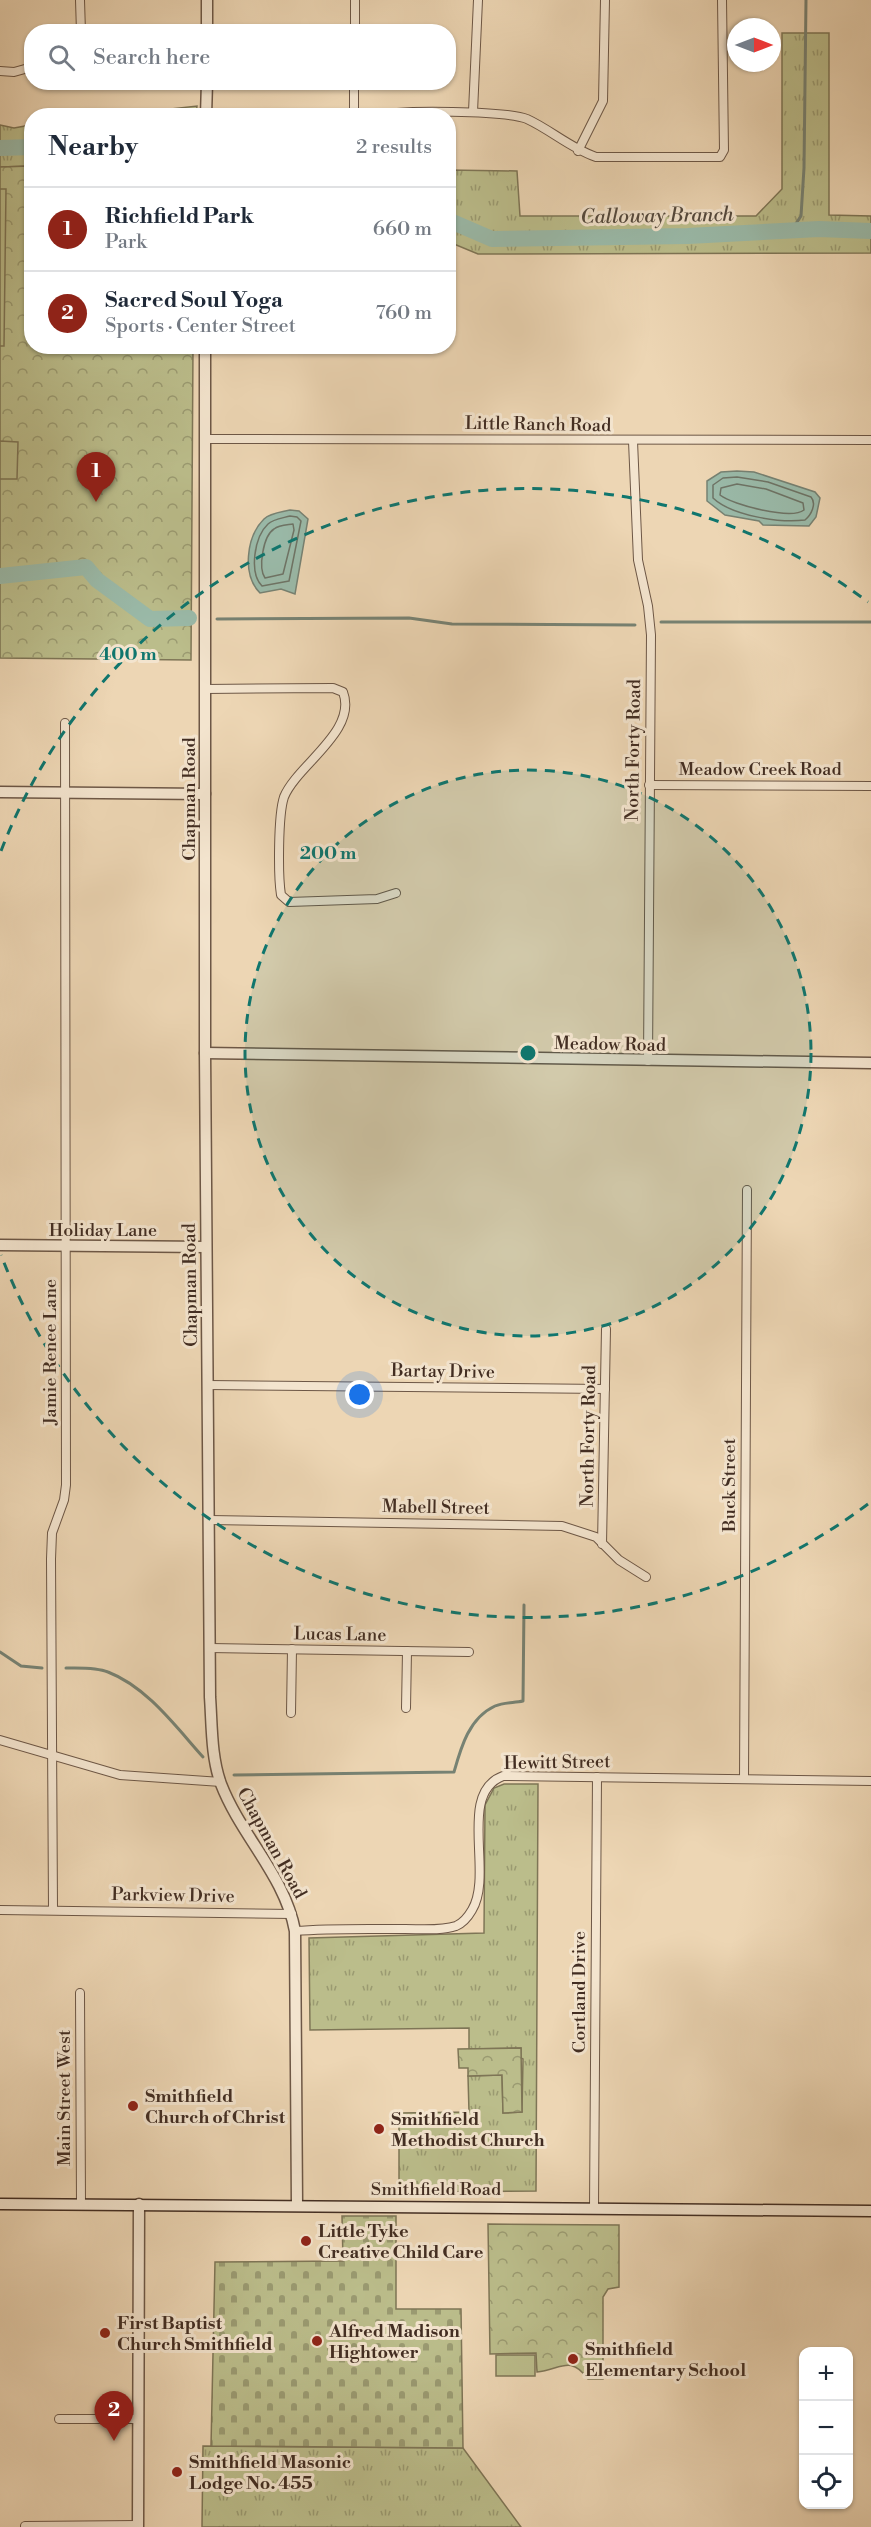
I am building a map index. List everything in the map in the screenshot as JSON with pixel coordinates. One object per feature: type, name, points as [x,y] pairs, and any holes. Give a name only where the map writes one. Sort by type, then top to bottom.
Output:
[{"type":"street","points":[[80,0],[81,24]]},
{"type":"street","points":[[207,0],[207,24]]},
{"type":"street","points":[[354,24],[355,0]]},
{"type":"street","points":[[473,112],[478,0]]},
{"type":"street","points":[[578,151],[603,100],[605,0]]},
{"type":"street","points":[[456,113],[473,112],[525,118],[578,151],[596,157],[720,157],[724,150],[723,0]]},
{"type":"street","points":[[0,71],[24,68]]},
{"type":"street","points":[[206,108],[207,90]]},
{"type":"street","points":[[354,90],[354,108]]},
{"type":"street","name":"Chapman Road","points":[[205,354],[206,1247],[213,1735],[221,1782],[245,1831],[286,1897],[292,1914],[295,1931],[297,2204]]},
{"type":"street","name":"Little Ranch Road","points":[[205,439],[871,440]]},
{"type":"street","name":"North Forty Road","points":[[633,441],[638,560],[648,606],[651,635],[648,1060]]},
{"type":"street","points":[[205,689],[333,688],[343,692],[347,702],[345,711],[325,749],[293,781],[284,798],[281,812],[281,895],[289,902],[377,899],[396,893]]},
{"type":"street","name":"Jamie Renee Lane","points":[[53,1910],[51,1559],[52,1533],[64,1500],[66,1485],[65,723]]},
{"type":"street","name":"Meadow Creek Road","points":[[649,785],[871,786]]},
{"type":"street","points":[[0,792],[205,794]]},
{"type":"street","name":"Meadow Road","points":[[205,1053],[871,1063]]},
{"type":"street","name":"Buck Street","points":[[744,1779],[747,1190]]},
{"type":"street","name":"Holiday Lane","points":[[0,1245],[206,1247]]},
{"type":"street","name":"North Forty Road","points":[[602,1544],[606,1329]]},
{"type":"street","name":"Bartay Drive","points":[[208,1385],[605,1389]]},
{"type":"street","name":"Mabell Street","points":[[210,1520],[562,1526],[596,1538],[619,1560],[646,1577]]},
{"type":"street","name":"Lucas Lane","points":[[210,1648],[469,1652]]},
{"type":"street","points":[[291,1713],[292,1649]]},
{"type":"street","points":[[406,1708],[407,1651]]},
{"type":"street","points":[[0,1740],[120,1775],[221,1782]]},
{"type":"street","name":"Hewitt Street","points":[[295,1931],[455,1926],[464,1922],[478,1899],[481,1795],[486,1786],[503,1776],[871,1781]]},
{"type":"street","name":"Cortland Drive","points":[[594,2207],[597,1777]]},
{"type":"street","name":"Parkview Drive","points":[[0,1910],[292,1914]]},
{"type":"street","name":"Main Street West","points":[[80,1993],[81,2204]]},
{"type":"street","name":"Smithfield Road","points":[[0,2204],[297,2204],[871,2211]]},
{"type":"street","points":[[25,2526],[138,2526],[140,2204]]},
{"type":"street","points":[[59,2419],[139,2419]]},
{"type":"green space","points":[[782,33],[829,33],[829,215],[871,216],[871,253],[478,254],[456,245],[456,170],[517,171],[520,216],[756,216],[782,189]]},
{"type":"green space","points":[[0,125],[14,128],[24,126],[24,166],[0,167]]},
{"type":"green space","points":[[24,166],[24,354],[193,354],[191,660],[0,658],[0,167]]},
{"type":"green space","points":[[0,189],[6,189],[4,346],[0,346]]},
{"type":"green space","points":[[0,441],[18,442],[17,479],[0,479]]},
{"type":"green space","points":[[504,1784],[538,1784],[536,2191],[399,2192],[399,2113],[469,2112],[468,2076],[502,2075],[503,2113],[522,2112],[523,2059],[521,2048],[469,2049],[469,2028],[310,2030],[309,1938],[484,1933],[485,1805],[494,1788]]},
{"type":"green space","points":[[521,2048],[522,2112],[503,2113],[502,2075],[468,2076],[468,2068],[459,2068],[458,2049]]},
{"type":"green space","points":[[342,2216],[396,2216],[396,2309],[461,2309],[463,2448],[211,2446],[215,2262],[343,2261]]},
{"type":"green space","points":[[488,2224],[619,2225],[619,2287],[608,2289],[603,2297],[603,2379],[588,2379],[582,2371],[570,2365],[537,2372],[536,2353],[490,2354]]},
{"type":"green space","points":[[496,2355],[535,2355],[535,2376],[496,2376]]},
{"type":"green space","points":[[203,2446],[463,2448],[521,2527],[202,2527]]},
{"type":"water","points":[[721,472],[754,472],[815,492],[820,498],[816,517],[809,526],[763,525],[759,521],[725,515],[707,501],[707,481]]},
{"type":"water","points":[[290,510],[299,511],[308,519],[295,594],[281,589],[260,593],[250,576],[249,556],[253,536],[264,519]]},
{"type":"waterway","points":[[791,231],[801,216],[804,168],[806,0]]},
{"type":"waterway","name":"Calloway Branch","points":[[0,148],[24,147]]},
{"type":"waterway","name":"Calloway Branch","points":[[456,223],[492,239],[688,236],[819,229],[871,231]]},
{"type":"waterway","points":[[0,576],[86,567],[97,580],[150,619],[189,618]]},
{"type":"waterway","points":[[217,619],[409,618],[452,624],[635,625]]},
{"type":"waterway","points":[[661,622],[871,622]]},
{"type":"waterway","points":[[234,1775],[454,1772],[467,1734],[479,1718],[495,1706],[523,1701],[524,1605]]},
{"type":"waterway","points":[[0,1652],[21,1666],[42,1668]]},
{"type":"waterway","points":[[66,1668],[98,1669],[136,1687],[160,1709],[203,1757]]},
{"type":"place","name":"Richfield Park","points":[[96,502]]},
{"type":"place","name":"Smithfield Church of Christ","points":[[133,2106]]},
{"type":"place","name":"Smithfield Methodist Church","points":[[379,2129]]},
{"type":"place","name":"Little Tyke Creative Child Care","points":[[306,2241]]},
{"type":"place","name":"First Baptist Church Smithfield","points":[[105,2333]]},
{"type":"place","name":"Alfred Madison Hightower","points":[[317,2341]]},
{"type":"place","name":"Smithfield Elementary School","points":[[573,2359]]},
{"type":"place","name":"Sacred Soul Yoga","points":[[114,2441]]},
{"type":"place","name":"Smithfield Masonic Lodge No. 455","points":[[177,2472]]}]
